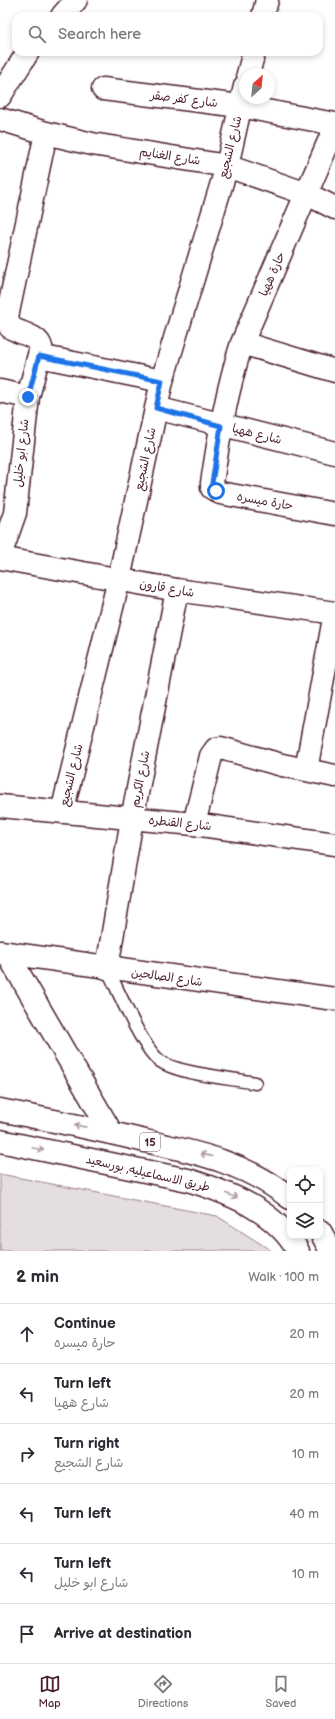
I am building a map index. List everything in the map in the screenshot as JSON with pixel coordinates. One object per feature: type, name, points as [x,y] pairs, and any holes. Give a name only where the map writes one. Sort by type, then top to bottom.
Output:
[{"type":"main road","points":[[66,12],[76,0]]},
{"type":"main road","points":[[264,12],[267,0]]},
{"type":"main road","points":[[0,96],[25,56]]},
{"type":"main road","points":[[250,68],[253,56]]},
{"type":"main road","name":"شارع كفر صقر","points":[[103,90],[239,96]]},
{"type":"main road","name":"شارع الشجيع","points":[[62,812],[119,579],[162,381],[226,166],[241,104]]},
{"type":"main road","name":"شارع كفر صقر","points":[[268,104],[335,125]]},
{"type":"main road","name":"شارع الغنايم","points":[[0,119],[46,133],[92,144],[226,166],[307,194],[335,208]]},
{"type":"main road","name":"حارة ههيا","points":[[221,426],[242,343],[307,194],[335,125]]},
{"type":"main road","name":"شارع ابو خليل","points":[[0,557],[15,513],[28,397],[39,356],[40,343],[36,339],[15,331],[10,327],[8,323],[7,281],[46,133]]},
{"type":"main road","points":[[242,343],[335,371]]},
{"type":"main road","points":[[39,356],[162,381]]},
{"type":"main road","points":[[0,391],[28,397]]},
{"type":"main road","name":"شارع ههيا","points":[[156,408],[221,426],[335,453]]},
{"type":"main road","name":"حارة ميسره","points":[[221,426],[212,488],[216,491],[335,514]]},
{"type":"main road","name":"شارع قارون","points":[[0,557],[177,590],[335,613]]},
{"type":"main road","name":"شارع الكريم","points":[[107,968],[132,819],[177,590]]},
{"type":"main road","points":[[306,770],[335,613]]},
{"type":"main road","points":[[194,824],[211,756],[216,749],[221,748],[282,765],[335,776]]},
{"type":"main road","name":"شارع القنطره","points":[[0,806],[194,824],[335,844]]},
{"type":"main road","points":[[4,952],[111,1132]]},
{"type":"main road","name":"شارع الصالحين","points":[[4,952],[107,968],[335,999]]},
{"type":"main road","name":"15","points":[[0,1110],[111,1132],[223,1160],[251,1172],[287,1196]]},
{"type":"main road","name":"طريق الاسماعيليه, بورسعيد","points":[[0,1141],[188,1180],[212,1187],[235,1197],[257,1210],[277,1225],[294,1243],[298,1251]]},
{"type":"main road","points":[[323,1236],[331,1251]]},
{"type":"lane","points":[[107,968],[148,1048],[160,1062],[178,1069],[255,1083]]},
{"type":"shaded area","points":[[0,1174],[217,1216],[272,1251],[0,1251]]},
{"type":"route","points":[[28,397],[39,356],[162,381],[156,408],[221,426],[212,483],[212,488],[216,491]]}]
